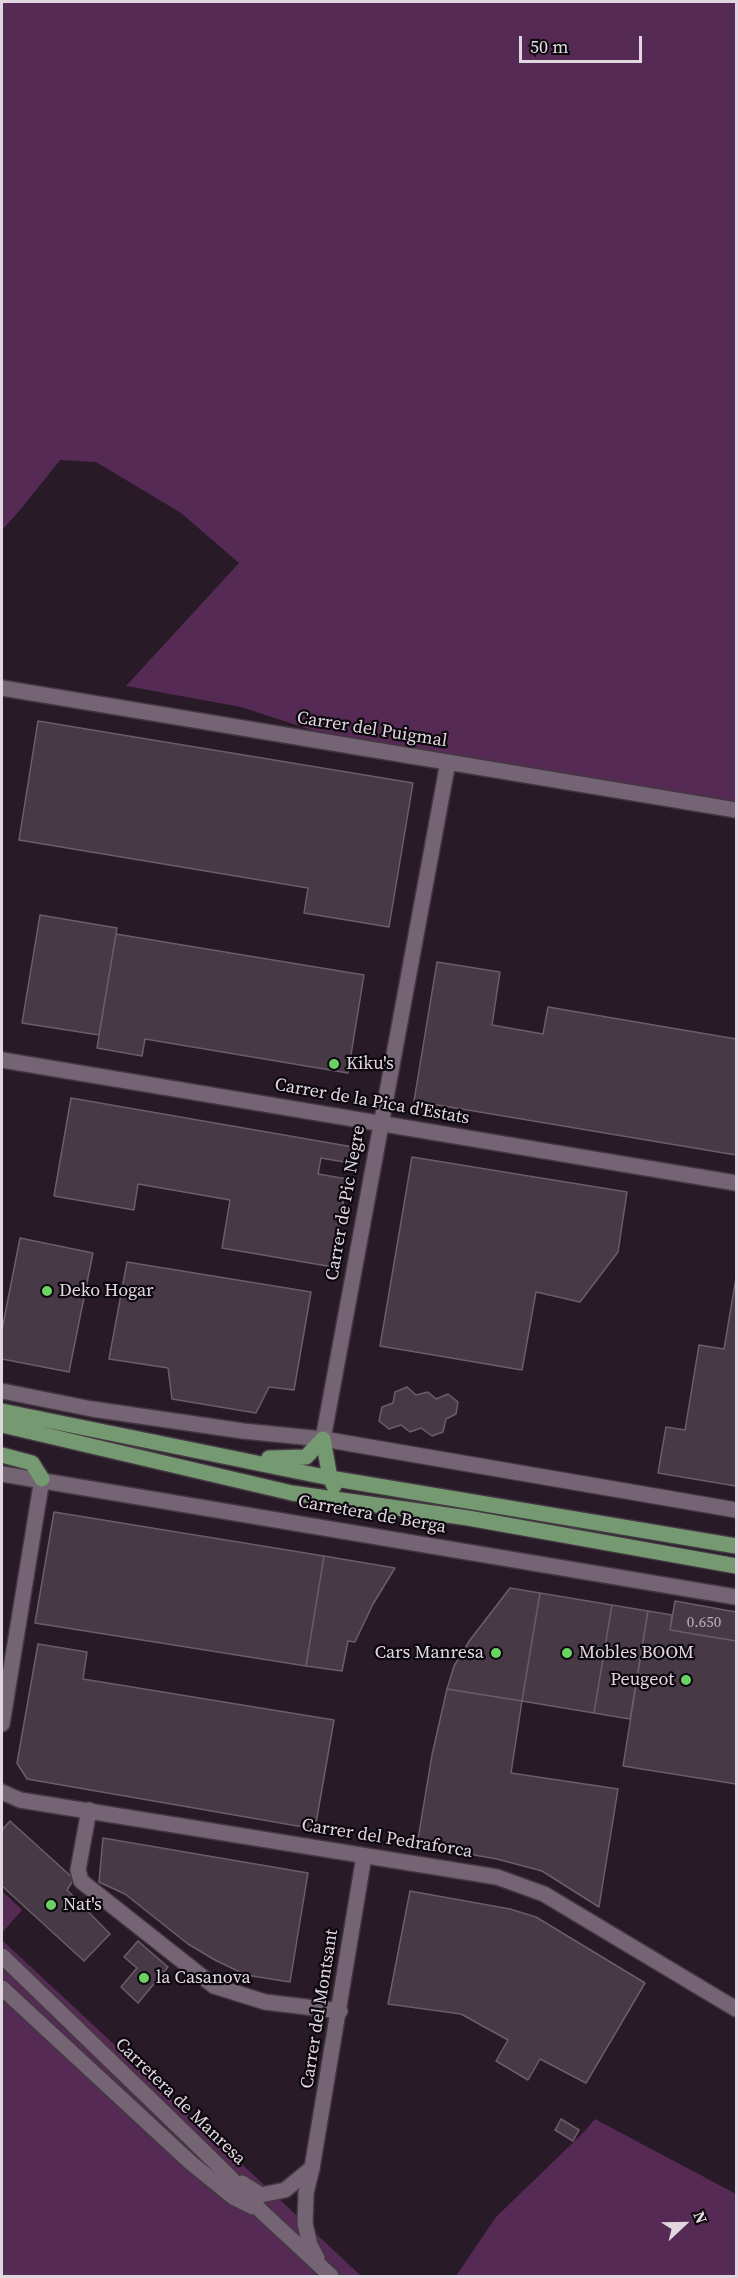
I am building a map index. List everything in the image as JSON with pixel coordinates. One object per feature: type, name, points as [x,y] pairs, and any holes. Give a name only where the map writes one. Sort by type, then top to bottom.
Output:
[{"type":"main road","points":[[2,1411],[330,1478],[736,1546]]},
{"type":"main road","points":[[2,1425],[292,1493],[468,1518],[736,1566]]},
{"type":"main road","points":[[2,1435],[24,1440],[101,1448]]},
{"type":"main road","points":[[233,1457],[306,1457],[323,1439]]},
{"type":"main road","points":[[323,1439],[330,1478],[336,1489],[430,1504],[468,1518]]},
{"type":"main road","points":[[2,1455],[32,1463],[42,1479]]},
{"type":"street","name":"Carrer del Puigmal","points":[[2,688],[736,810]]},
{"type":"street","name":"Carrer de Pic Negre","points":[[323,1439],[448,762]]},
{"type":"street","name":"Carrer de la Pica d'Estats","points":[[2,1060],[736,1183]]},
{"type":"street","points":[[2,1391],[103,1411],[243,1431],[323,1439],[736,1510]]},
{"type":"street","name":"Carretera de Berga","points":[[2,1474],[736,1597]]},
{"type":"street","points":[[2,1724],[42,1479]]},
{"type":"street","name":"Carrer del Pedraforca","points":[[2,1792],[20,1800],[497,1877],[544,1894],[736,2008]]},
{"type":"street","points":[[89,1810],[78,1870],[81,1881],[213,1986],[265,2002],[340,2011]]},
{"type":"street","name":"Carrer del Montsant","points":[[327,2273],[310,2245],[305,2224],[306,2193],[340,2011],[364,1856]]},
{"type":"street","name":"Carretera de Manresa","points":[[2,1956],[327,2273]]},
{"type":"street","points":[[2,1988],[190,2162],[233,2197],[261,2211]]},
{"type":"street","points":[[229,2176],[261,2194],[285,2190],[312,2168]]},
{"type":"shaded area","points":[[736,2],[736,803],[336,738],[241,707],[126,686],[239,563],[181,513],[96,462],[60,460],[2,530],[2,3]]},
{"type":"shaded area","points":[[2,1891],[22,1910],[2,1933]]},
{"type":"shaded area","points":[[2,1940],[194,2119],[361,2276],[2,2276]]},
{"type":"shaded area","points":[[595,2119],[736,2194],[736,2276],[456,2276],[496,2217]]},
{"type":"building","points":[[38,721],[413,783],[389,927],[304,913],[308,888],[19,840]]},
{"type":"building","points":[[40,915],[117,928],[99,1035],[22,1023]]},
{"type":"building","points":[[116,934],[364,975],[348,1073],[145,1039],[142,1056],[97,1048]]},
{"type":"building","points":[[437,962],[500,972],[492,1025],[543,1034],[548,1007],[736,1039],[736,1155],[414,1101]]},
{"type":"building","points":[[71,1098],[353,1147],[350,1163],[321,1158],[318,1174],[347,1179],[333,1267],[222,1248],[230,1200],[138,1184],[134,1210],[54,1196]]},
{"type":"building","points":[[412,1157],[627,1192],[618,1252],[580,1302],[536,1292],[522,1370],[380,1346]]},
{"type":"building","name":"Deko Hogar","points":[[20,1238],[93,1253],[69,1372],[2,1359],[2,1330]]},
{"type":"building","points":[[127,1262],[311,1292],[294,1390],[269,1387],[256,1413],[172,1399],[168,1368],[109,1359]]},
{"type":"building","points":[[736,1278],[736,1486],[658,1473],[666,1427],[685,1430],[699,1345],[724,1349]]},
{"type":"building","points":[[407,1387],[416,1395],[428,1392],[436,1399],[448,1394],[458,1402],[456,1414],[446,1419],[443,1432],[432,1436],[421,1428],[410,1432],[401,1425],[389,1429],[379,1421],[382,1407],[393,1403],[395,1392]]},
{"type":"building","points":[[54,1512],[324,1556],[306,1666],[35,1623]]},
{"type":"building","points":[[324,1556],[395,1568],[373,1604],[355,1642],[348,1641],[342,1671],[306,1666]]},
{"type":"building","name":"Cars Manresa","points":[[510,1588],[540,1593],[522,1701],[447,1689],[454,1666],[470,1640]]},
{"type":"building","name":"Mobles BOOM","points":[[540,1593],[612,1605],[594,1713],[522,1701]]},
{"type":"building","points":[[675,1601],[736,1612],[736,1641],[670,1630]]},
{"type":"building","points":[[612,1605],[648,1611],[630,1719],[594,1713]]},
{"type":"building","name":"Peugeot","points":[[648,1611],[672,1615],[670,1630],[736,1641],[736,1784],[623,1766]]},
{"type":"building","points":[[38,1644],[87,1652],[83,1679],[334,1720],[315,1829],[27,1779],[17,1763]]},
{"type":"building","points":[[447,1689],[522,1701],[511,1773],[618,1789],[599,1907],[542,1871],[497,1859],[417,1845],[432,1755]]},
{"type":"building","name":"Nat's","points":[[10,1821],[74,1879],[67,1890],[110,1934],[84,1961],[2,1886],[2,1830]]},
{"type":"building","points":[[103,1838],[308,1873],[290,1982],[246,1975],[215,1960],[188,1944],[125,1894],[99,1882]]},
{"type":"building","points":[[410,1891],[510,1909],[536,1917],[645,1983],[586,2083],[540,2059],[528,2080],[496,2061],[508,2040],[461,2014],[388,2004]]},
{"type":"building","name":"la Casanova","points":[[138,1941],[168,1967],[138,2003],[121,1987],[137,1968],[124,1957]]},
{"type":"building","points":[[561,2119],[579,2130],[573,2141],[555,2130]]},
{"type":"place","name":"Kiku's","points":[[334,1064]]},
{"type":"place","name":"Deko Hogar","points":[[47,1291]]},
{"type":"place","name":"Cars Manresa","points":[[496,1653]]},
{"type":"place","name":"Mobles BOOM","points":[[567,1653]]},
{"type":"place","name":"Peugeot","points":[[686,1680]]},
{"type":"place","name":"Nat's","points":[[51,1905]]},
{"type":"place","name":"la Casanova","points":[[144,1978]]}]
